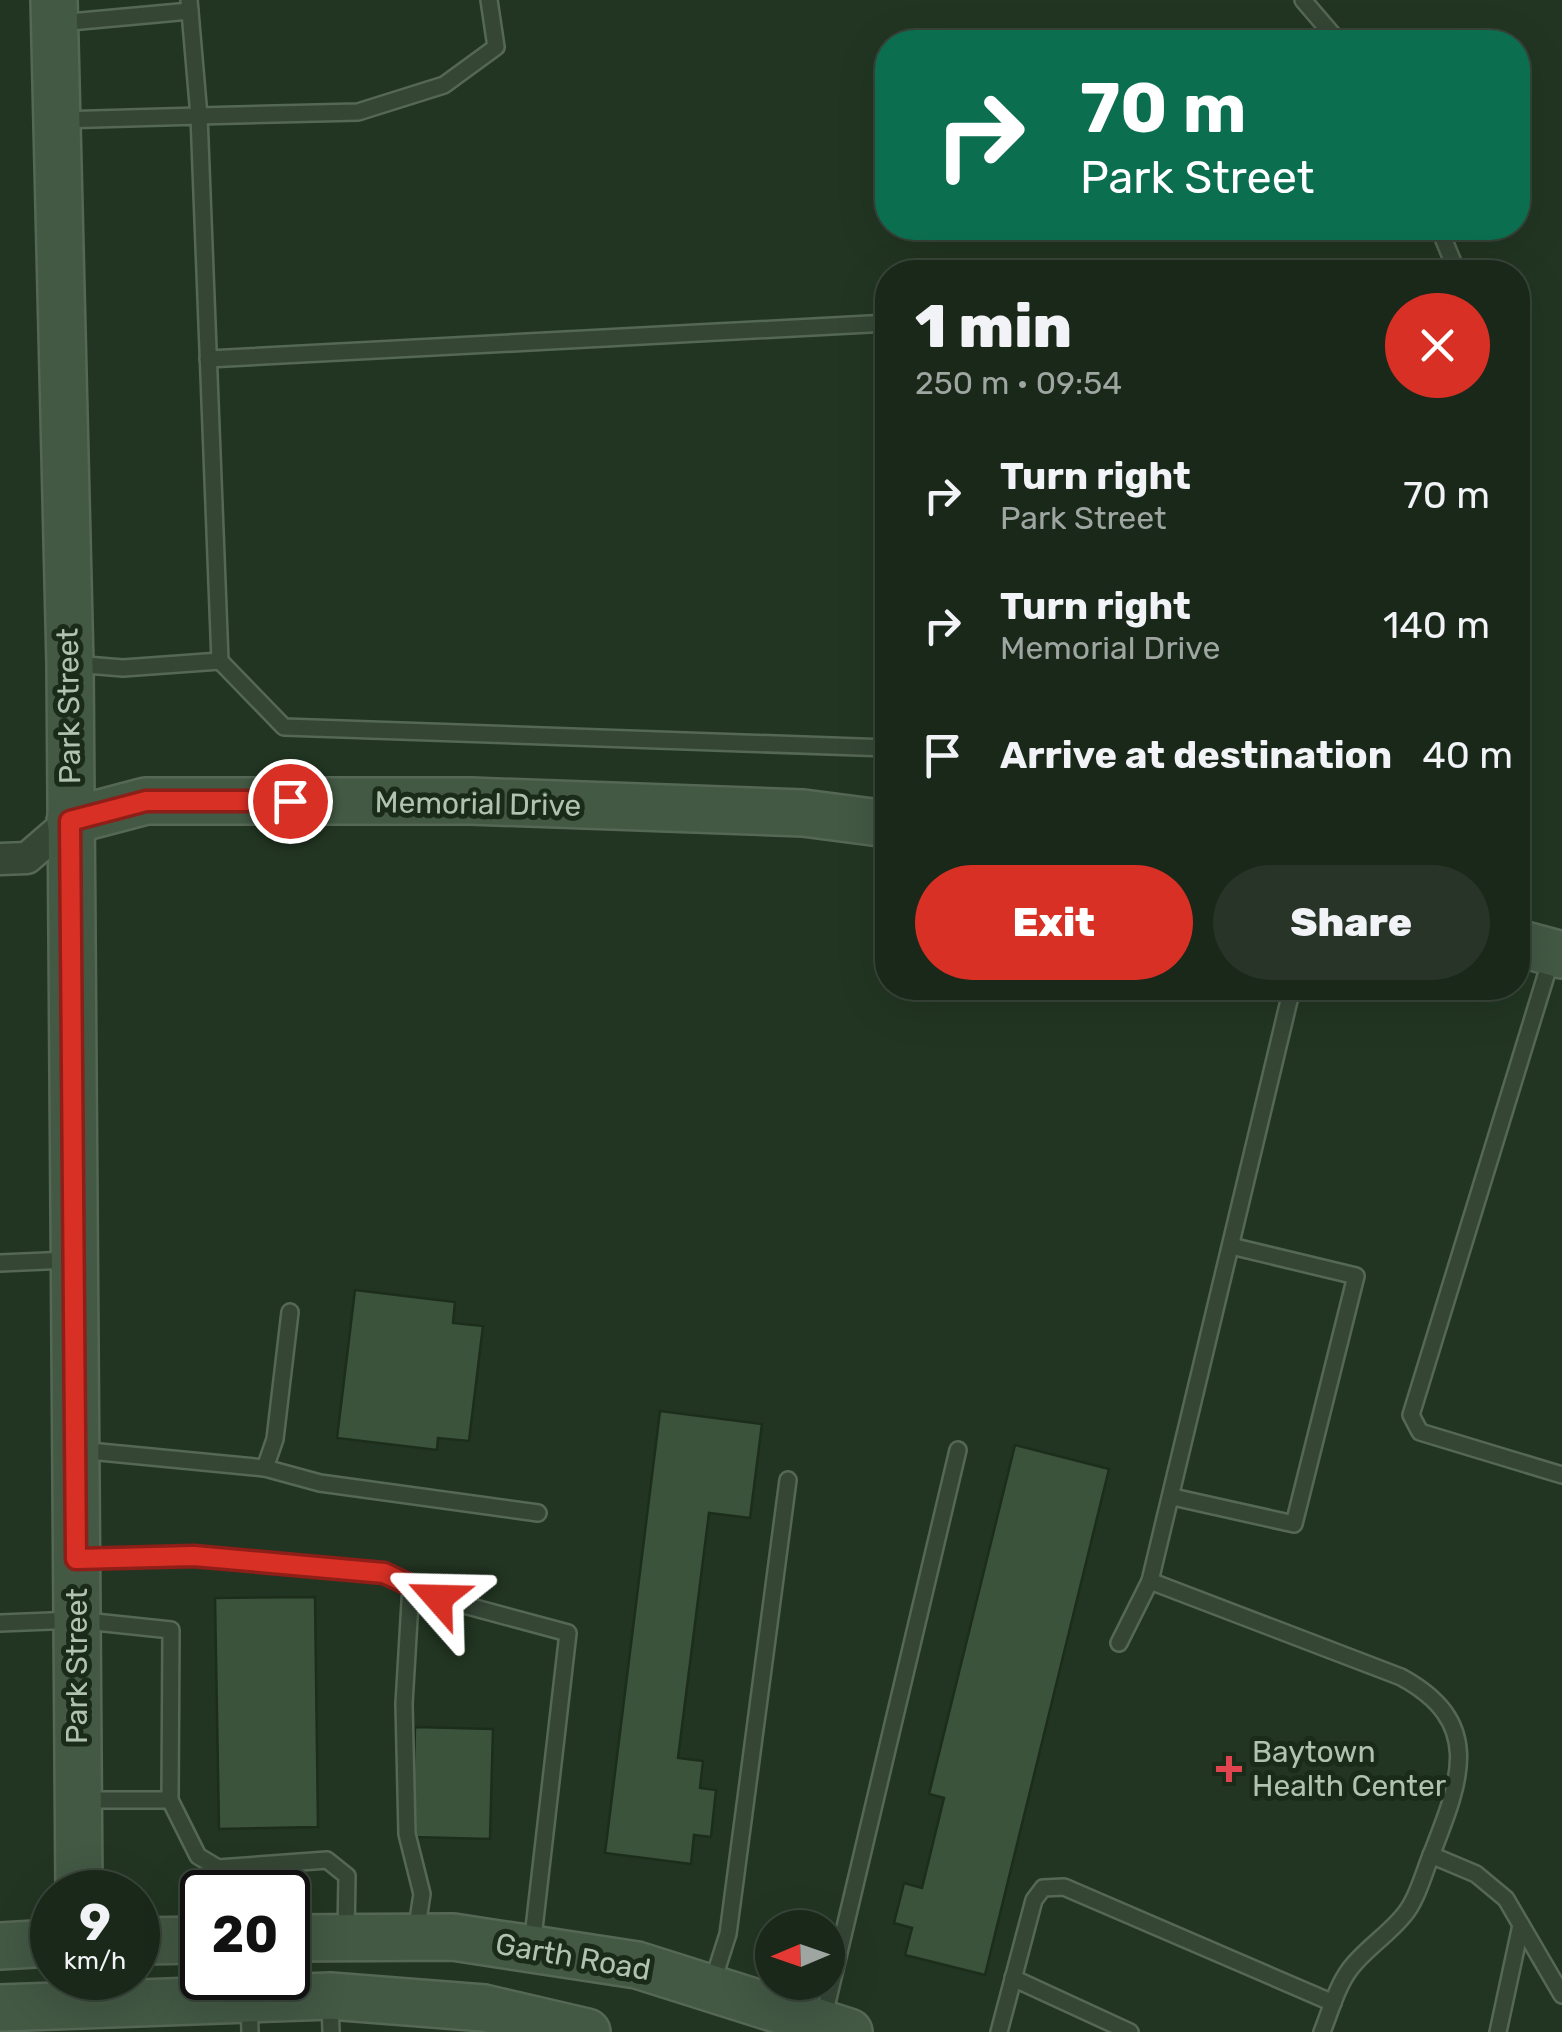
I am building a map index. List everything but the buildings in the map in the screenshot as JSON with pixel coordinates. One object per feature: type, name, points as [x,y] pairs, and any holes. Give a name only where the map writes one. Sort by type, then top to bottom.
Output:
[{"type":"street","name":"Park Street","points":[[54,12],[70,664],[79,1870]]},
{"type":"street","name":"Memorial Drive","points":[[70,821],[146,801],[432,801],[803,813],[875,822]]},
{"type":"street","points":[[0,860],[27,858],[70,821]]},
{"type":"street","name":"Garth Road","points":[[310,1938],[416,1935],[637,1965],[830,2029]]},
{"type":"street","points":[[0,1946],[30,1944]]},
{"type":"street","points":[[0,2008],[80,2004],[249,2015],[484,2008],[586,2032]]},
{"type":"lane","points":[[57,120],[358,112],[444,85],[496,47],[489,0]]},
{"type":"lane","points":[[1303,0],[1329,30]]},
{"type":"lane","points":[[54,12],[189,5],[199,116],[220,661],[284,727],[400,728],[875,747]]},
{"type":"lane","points":[[208,359],[875,324]]},
{"type":"lane","points":[[70,664],[123,668],[220,661]]},
{"type":"lane","points":[[1530,999],[1544,950]]},
{"type":"lane","points":[[1119,1642],[1150,1581],[1173,1496],[1289,1000]]},
{"type":"lane","points":[[1530,1000],[1410,1415],[1420,1432],[1562,1475]]},
{"type":"lane","points":[[1173,1496],[1294,1524],[1356,1276],[1231,1246]]},
{"type":"lane","points":[[0,1263],[74,1259]]},
{"type":"lane","points":[[265,1468],[275,1439],[290,1312]]},
{"type":"lane","points":[[75,1449],[265,1468],[320,1483],[538,1514]]},
{"type":"lane","points":[[830,2029],[958,1450]]},
{"type":"lane","points":[[710,1988],[728,1934],[788,1480]]},
{"type":"lane","points":[[76,1559],[194,1556],[384,1573],[438,1598],[568,1633],[532,1950]]},
{"type":"lane","points":[[1150,1581],[1401,1677],[1429,1692],[1452,1720],[1461,1758],[1452,1801],[1431,1855],[1406,1914],[1348,1972],[1322,2032]]},
{"type":"lane","points":[[411,1585],[404,1722],[407,1834],[422,1894],[416,1935]]},
{"type":"lane","points":[[0,1623],[76,1620],[171,1630],[170,1800],[198,1856],[218,1868],[327,1860],[347,1876],[346,1937]]},
{"type":"lane","points":[[78,1800],[170,1800]]},
{"type":"lane","points":[[1431,1855],[1492,1885],[1562,1995]]},
{"type":"lane","points":[[999,2032],[1034,1900],[1044,1888],[1064,1887],[1333,2003]]},
{"type":"lane","points":[[1498,2032],[1521,1925]]},
{"type":"lane","points":[[1013,1978],[1130,2032]]},
{"type":"place","name":"Baytown Health Center","points":[[1229,1769]]},
{"type":"route","points":[[290,801],[146,801],[70,821],[76,1559],[194,1556],[384,1573],[438,1598]]}]
